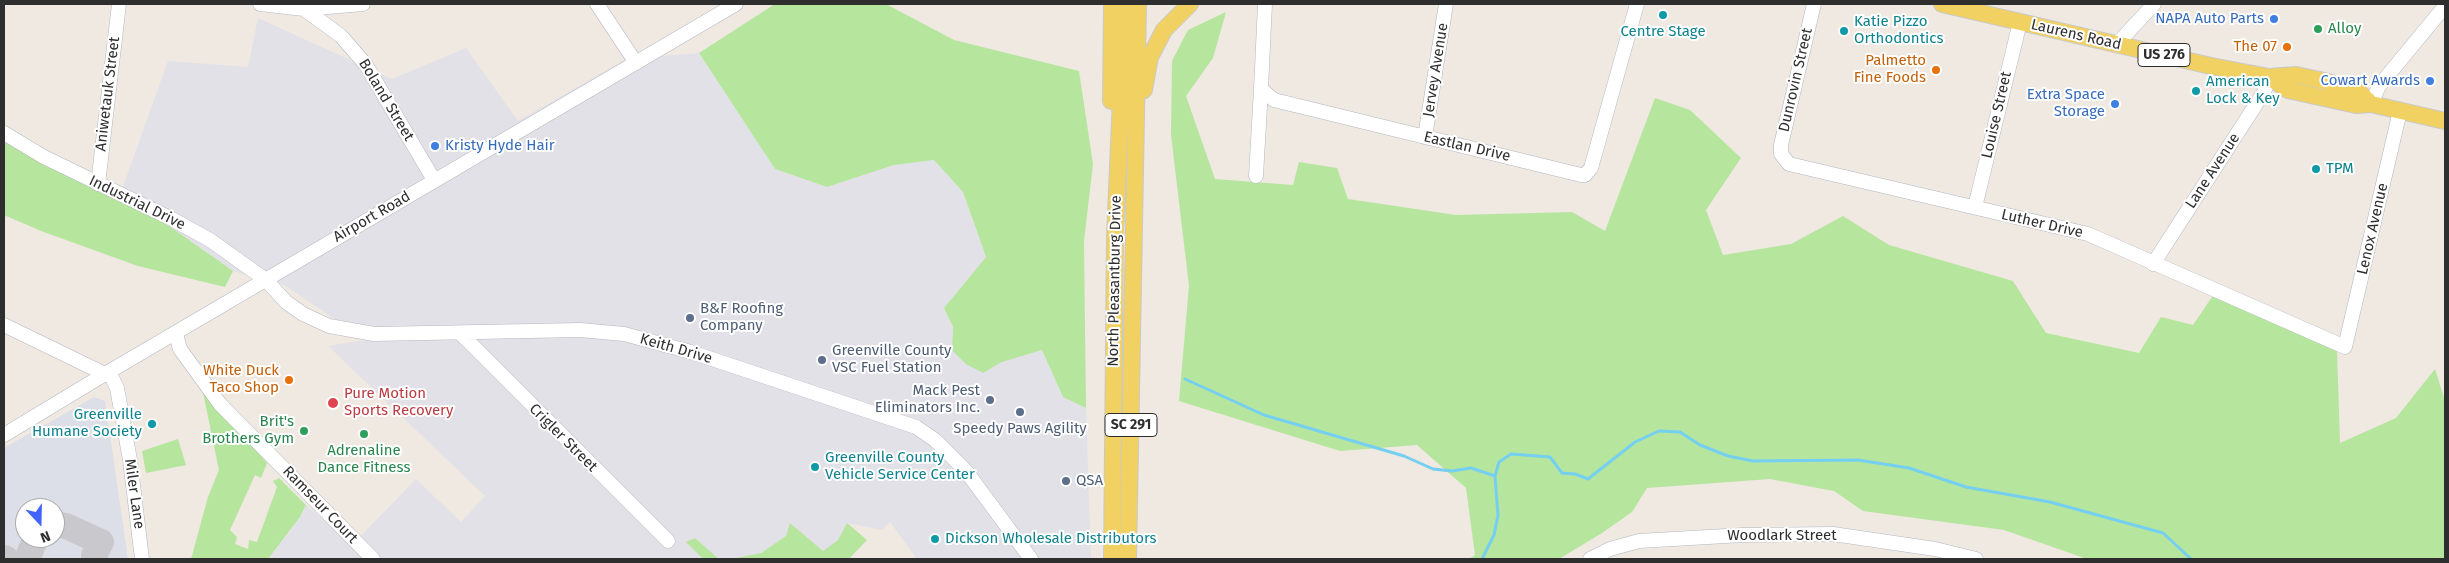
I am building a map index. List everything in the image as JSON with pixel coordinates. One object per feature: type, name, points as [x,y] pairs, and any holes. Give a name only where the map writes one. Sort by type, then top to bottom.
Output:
[{"type":"main road","points":[[1112,4],[1111,131],[1114,237]]},
{"type":"main road","name":"North Pleasantburg Drive","points":[[1112,559],[1114,237],[1126,4]]},
{"type":"main road","name":"North Pleasantburg Drive","points":[[1128,559],[1138,4]]},
{"type":"main road","points":[[1134,154],[1150,57],[1164,30],[1190,4]]},
{"type":"main road","name":"Laurens Road","points":[[1942,4],[2269,77],[2288,90],[2356,105],[2371,104],[2445,121]]},
{"type":"street","name":"Aniwetauk Street","points":[[98,184],[119,4]]},
{"type":"street","points":[[260,4],[304,9],[363,4]]},
{"type":"street","points":[[597,4],[636,63]]},
{"type":"street","name":"Airport Road","points":[[4,434],[736,4]]},
{"type":"street","points":[[1256,176],[1265,4]]},
{"type":"street","name":"Jervey Avenue","points":[[1425,137],[1446,4]]},
{"type":"street","name":"Eastlan Drive","points":[[1261,88],[1280,102],[1585,175],[1591,168],[1636,4]]},
{"type":"street","name":"Dunrovin Street","points":[[1783,157],[1781,145],[1814,4]]},
{"type":"street","points":[[2117,44],[2154,4]]},
{"type":"street","points":[[2371,104],[2379,86],[2445,6]]},
{"type":"street","name":"Boland Street","points":[[304,9],[341,36],[366,65],[434,180]]},
{"type":"street","name":"Louise Street","points":[[1975,207],[2020,22]]},
{"type":"street","name":"Lane Avenue","points":[[2153,264],[2264,92],[2269,77]]},
{"type":"street","name":"Lenox Avenue","points":[[2345,347],[2400,111]]},
{"type":"street","name":"Industrial Drive","points":[[4,133],[44,157],[189,228],[266,280]]},
{"type":"street","name":"Luther Drive","points":[[1783,157],[1789,164],[1800,167],[2088,234],[2345,347]]},
{"type":"street","name":"Keith Drive","points":[[266,280],[286,302],[303,314],[329,326],[374,334],[580,330],[624,334],[691,352],[916,427],[935,440],[966,471],[1031,559]]},
{"type":"street","points":[[4,325],[107,373]]},
{"type":"street","name":"Crigler Street","points":[[460,333],[668,541]]},
{"type":"street","name":"Ramseur Court","points":[[176,334],[180,349],[220,404],[373,559]]},
{"type":"street","name":"Miler Lane","points":[[107,373],[117,388],[130,460],[142,559]]},
{"type":"street","name":"Woodlark Street","points":[[1590,559],[1612,554],[1639,541],[1834,534],[1935,549],[1974,559]]},
{"type":"shaded area","points":[[258,18],[392,79],[466,48],[518,121],[626,59],[699,53],[775,169],[827,187],[894,165],[934,160],[963,192],[986,257],[944,308],[953,327],[952,350],[983,373],[1002,362],[1042,350],[1063,397],[1086,408],[1091,559],[917,559],[890,522],[882,530],[847,523],[838,540],[823,551],[814,545],[786,536],[761,553],[731,559],[719,559],[695,538],[687,542],[703,559],[268,559],[300,518],[306,505],[352,545],[416,479],[461,522],[485,496],[328,346],[366,340],[284,285],[233,271],[121,192],[168,61],[248,67]]},
{"type":"shaded area","points":[[94,397],[105,401],[128,559],[4,559],[4,448]]},
{"type":"green space","points":[[775,4],[886,4],[954,40],[1079,71],[1093,164],[1084,241],[1086,408],[1063,397],[1042,350],[1002,362],[983,373],[966,364],[952,350],[953,327],[944,308],[986,257],[963,192],[934,160],[894,165],[827,187],[775,169],[699,53]]},
{"type":"green space","points":[[1226,12],[1213,58],[1186,96],[1215,179],[1293,185],[1299,162],[1337,168],[1348,199],[1456,215],[1572,212],[1605,231],[1655,98],[1690,110],[1741,158],[1706,210],[1723,255],[1791,244],[1843,216],[1889,245],[2013,281],[2046,333],[2139,353],[2161,317],[2193,325],[2214,294],[2337,349],[2340,443],[2396,418],[2435,369],[2445,401],[2445,559],[2087,559],[2004,530],[1863,511],[1834,491],[1770,479],[1647,488],[1632,512],[1559,559],[1469,559],[1475,555],[1466,488],[1417,445],[1340,451],[1179,401],[1189,286],[1171,135],[1172,61],[1188,30]]},
{"type":"green space","points":[[4,139],[121,192],[233,271],[225,287],[138,266],[41,231],[4,215]]},
{"type":"green space","points":[[202,388],[267,463],[261,478],[255,475],[230,530],[237,537],[235,544],[248,549],[249,540],[257,542],[277,487],[273,481],[279,478],[306,505],[300,517],[268,559],[191,559],[208,497],[219,470]]},
{"type":"green space","points":[[178,439],[186,465],[146,473],[142,451]]},
{"type":"green space","points":[[790,523],[823,551],[838,540],[847,523],[867,540],[849,559],[731,559],[761,553],[786,536]]},
{"type":"green space","points":[[695,538],[719,559],[703,559],[686,542]]},
{"type":"waterway","points":[[1185,379],[1264,415],[1404,456],[1433,469],[1452,471],[1471,468],[1495,476],[1499,462],[1511,454],[1550,457],[1562,473],[1575,474],[1588,479],[1635,442],[1659,431],[1680,432],[1700,445],[1728,456],[1753,461],[1858,460],[1909,468],[1966,487],[2050,502],[2163,533],[2191,559]]},
{"type":"waterway","points":[[1482,559],[1494,535],[1498,515],[1495,476]]},
{"type":"taxiway","points":[[65,526],[101,542],[94,556]]},
{"type":"taxiway","points":[[27,559],[32,548]]},
{"type":"place","name":"Centre Stage","points":[[1663,15]]},
{"type":"place","name":"NAPA Auto Parts","points":[[2274,19]]},
{"type":"place","name":"Alloy","points":[[2318,29]]},
{"type":"place","name":"Katie Pizzo Orthodontics","points":[[1844,31]]},
{"type":"place","name":"The 07","points":[[2287,47]]},
{"type":"place","name":"Palmetto Fine Foods","points":[[1936,70]]},
{"type":"place","name":"Cowart Awards","points":[[2430,81]]},
{"type":"place","name":"American Lock & Key","points":[[2196,91]]},
{"type":"place","name":"Extra Space Storage","points":[[2115,104]]},
{"type":"place","name":"Kristy Hyde Hair","points":[[435,146]]},
{"type":"place","name":"TPM","points":[[2316,169]]},
{"type":"place","name":"B&F Roofing Company","points":[[690,318]]},
{"type":"place","name":"Greenville County VSC Fuel Station","points":[[822,360]]},
{"type":"place","name":"White Duck Taco Shop","points":[[289,380]]},
{"type":"place","name":"Mack Pest Eliminators Inc.","points":[[990,400]]},
{"type":"place","name":"Pure Motion Sports Recovery","points":[[333,403]]},
{"type":"place","name":"Speedy Paws Agility","points":[[1020,412]]},
{"type":"place","name":"Greenville Humane Society","points":[[152,424]]},
{"type":"place","name":"Brit's Brothers Gym","points":[[304,431]]},
{"type":"place","name":"Adrenaline Dance Fitness","points":[[364,434]]},
{"type":"place","name":"Greenville County Vehicle Service Center","points":[[815,467]]},
{"type":"place","name":"QSA","points":[[1066,481]]},
{"type":"place","name":"Dickson Wholesale Distributors","points":[[935,539]]}]
